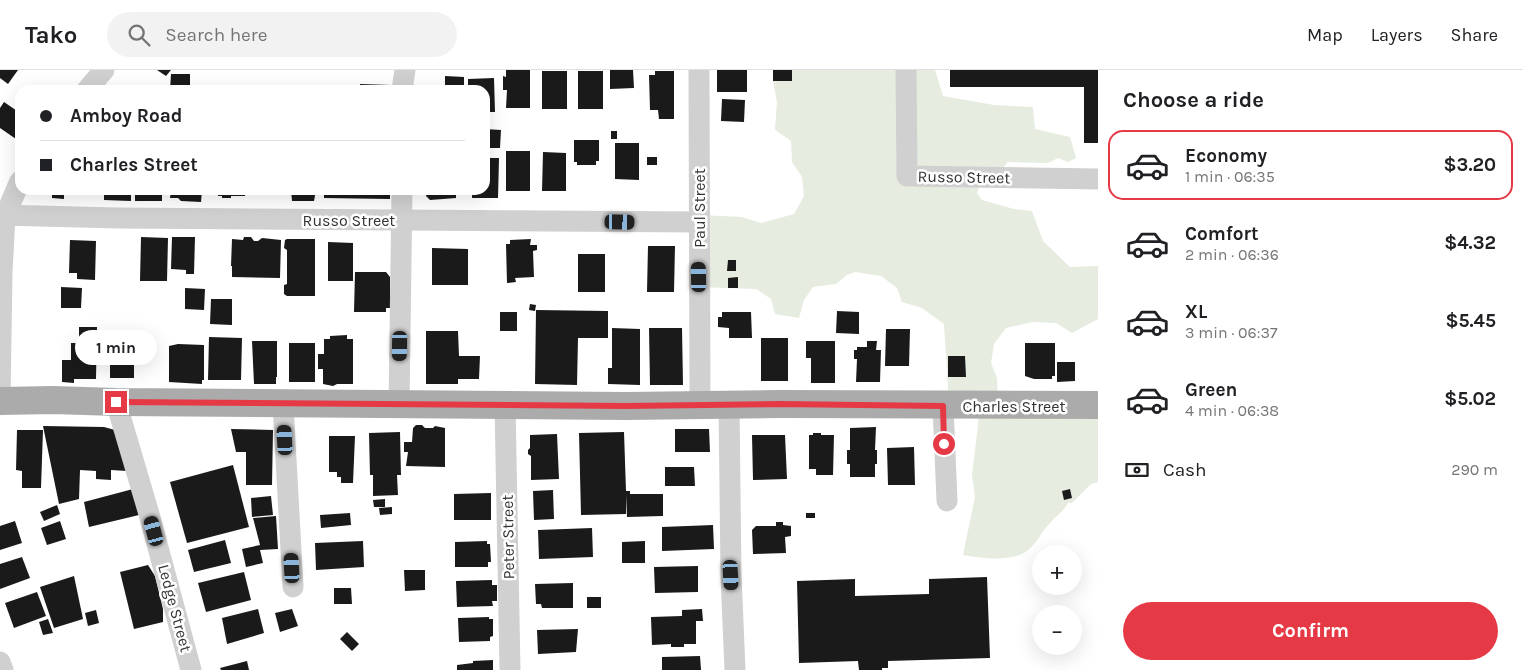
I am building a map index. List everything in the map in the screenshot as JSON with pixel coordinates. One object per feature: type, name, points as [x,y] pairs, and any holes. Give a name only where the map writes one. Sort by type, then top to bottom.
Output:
[{"type":"main road","name":"Charles Street","points":[[0,401],[53,400],[399,405],[1098,405]]},
{"type":"street","points":[[91,85],[104,70]]},
{"type":"street","points":[[403,85],[405,70]]},
{"type":"street","name":"Paul Street","points":[[699,70],[700,406]]},
{"type":"street","name":"Russo Street","points":[[906,70],[907,176],[1098,179]]},
{"type":"street","points":[[0,401],[3,216],[15,191]]},
{"type":"street","points":[[399,405],[402,195]]},
{"type":"street","name":"Russo Street","points":[[3,216],[698,222]]},
{"type":"street","name":"Ledge Street","points":[[116,402],[149,514],[191,670]]},
{"type":"street","points":[[284,404],[293,587]]},
{"type":"street","name":"Peter Street","points":[[505,404],[510,670]]},
{"type":"street","points":[[729,405],[731,575],[736,670]]},
{"type":"street","points":[[943,406],[946,501]]},
{"type":"street","points":[[0,662],[3,670]]},
{"type":"shaded area","points":[[788,70],[935,70],[943,96],[994,105],[1033,107],[1035,129],[1070,137],[1076,158],[1068,162],[1058,158],[1048,163],[1008,162],[997,175],[982,177],[977,193],[982,200],[1014,209],[1032,211],[1043,241],[1070,267],[1098,266],[1098,319],[1072,333],[1056,323],[1032,322],[1006,328],[994,344],[991,363],[997,378],[998,404],[1098,405],[1098,482],[1091,484],[1072,503],[1068,503],[1031,547],[1022,554],[1006,558],[963,555],[975,497],[972,475],[980,408],[949,402],[944,324],[922,308],[902,302],[897,288],[881,276],[855,272],[847,275],[836,284],[813,287],[804,300],[799,318],[775,314],[771,299],[756,289],[698,287],[700,215],[742,217],[761,223],[794,214],[804,196],[802,177],[792,162],[791,141],[775,130],[777,102],[773,81]]},
{"type":"building","points":[[0,70],[18,70],[8,84],[0,78]]},
{"type":"building","points":[[157,70],[171,70],[166,76]]},
{"type":"building","points":[[506,70],[530,70],[530,108],[506,108],[507,90],[503,90],[503,76],[506,77]]},
{"type":"building","points":[[610,70],[633,70],[634,88],[610,89]]},
{"type":"building","points":[[717,70],[747,70],[747,92],[717,92]]},
{"type":"building","points":[[773,70],[792,70],[792,81],[773,81]]},
{"type":"building","points":[[950,70],[1098,70],[1098,143],[1084,143],[1084,87],[950,87]]},
{"type":"building","points":[[542,71],[567,71],[567,109],[542,109]]},
{"type":"building","points":[[578,71],[603,71],[603,109],[578,109]]},
{"type":"building","points":[[655,71],[674,71],[674,119],[659,119],[658,110],[650,110],[649,75],[655,75]]},
{"type":"building","points":[[171,74],[190,74],[190,85],[170,85]]},
{"type":"building","points":[[445,76],[464,77],[464,85],[445,85]]},
{"type":"building","points":[[494,78],[495,112],[490,112],[490,85],[468,85],[468,79]]},
{"type":"building","points":[[722,99],[745,100],[744,122],[721,121]]},
{"type":"building","points":[[4,102],[15,110],[15,138],[0,128],[0,108]]},
{"type":"building","points":[[490,129],[501,130],[500,148],[490,148]]},
{"type":"building","points":[[611,131],[617,131],[617,139],[611,139]]},
{"type":"building","points":[[574,140],[599,140],[599,161],[596,161],[596,165],[577,165],[577,162],[574,162]]},
{"type":"building","points":[[615,143],[639,143],[639,180],[615,179]]},
{"type":"building","points":[[506,151],[530,151],[530,191],[506,191]]},
{"type":"building","points":[[543,152],[566,153],[566,191],[542,191]]},
{"type":"building","points":[[647,157],[657,157],[657,165],[647,165]]},
{"type":"building","points":[[490,158],[499,158],[498,198],[472,198],[472,195],[490,195]]},
{"type":"building","points":[[52,195],[64,195],[64,199],[52,198]]},
{"type":"building","points":[[104,195],[131,195],[131,201],[104,200]]},
{"type":"building","points":[[135,195],[162,195],[162,201],[135,201]]},
{"type":"building","points":[[170,195],[202,195],[201,202],[181,201],[178,198],[170,198]]},
{"type":"building","points":[[245,195],[231,196],[231,198],[218,196]]},
{"type":"building","points":[[291,195],[315,195],[314,201],[292,201]]},
{"type":"building","points":[[324,195],[390,195],[390,199],[324,198]]},
{"type":"building","points":[[456,195],[456,198],[430,200],[426,196]]},
{"type":"building","points":[[141,237],[168,238],[167,281],[140,281]]},
{"type":"building","points":[[172,237],[195,237],[194,274],[186,274],[186,270],[171,269]]},
{"type":"building","points":[[244,237],[251,237],[254,241],[262,238],[281,240],[280,278],[232,277],[232,239],[243,240]]},
{"type":"building","points":[[315,239],[315,296],[287,296],[284,294],[284,285],[287,284],[287,250],[284,248],[285,240]]},
{"type":"building","points":[[531,239],[530,245],[537,245],[537,250],[533,251],[534,277],[515,278],[516,282],[507,283],[506,244],[510,244],[510,240]]},
{"type":"building","points":[[70,240],[96,241],[95,280],[77,279],[77,273],[69,273]]},
{"type":"building","points":[[328,242],[353,243],[353,281],[328,281]]},
{"type":"building","points":[[648,246],[675,246],[674,292],[647,292]]},
{"type":"building","points":[[432,248],[468,249],[468,285],[432,285]]},
{"type":"building","points":[[578,254],[605,254],[605,292],[578,292]]},
{"type":"building","points":[[728,260],[736,260],[736,271],[727,271]]},
{"type":"building","points":[[355,272],[386,272],[390,277],[390,308],[386,308],[386,312],[354,312]]},
{"type":"building","points":[[738,277],[738,288],[728,288],[728,278]]},
{"type":"building","points":[[61,287],[82,288],[81,308],[61,308]]},
{"type":"building","points":[[185,288],[205,289],[204,310],[185,309]]},
{"type":"building","points":[[211,299],[232,299],[232,325],[210,324]]},
{"type":"building","points":[[530,304],[536,305],[535,311],[529,310]]},
{"type":"building","points":[[536,310],[608,311],[608,338],[578,338],[577,385],[535,384]]},
{"type":"building","points":[[837,311],[859,312],[859,334],[836,333]]},
{"type":"building","points":[[500,312],[517,312],[517,331],[500,331]]},
{"type":"building","points":[[722,312],[751,312],[752,338],[729,338],[729,328],[718,327],[718,317],[722,317]]},
{"type":"building","points":[[79,327],[97,327],[96,379],[74,379],[74,383],[62,382],[62,360],[71,360],[71,343],[79,343]]},
{"type":"building","points":[[612,328],[640,329],[640,385],[608,384],[608,368],[612,368]]},
{"type":"building","points":[[649,328],[682,328],[683,385],[650,385]]},
{"type":"building","points":[[886,329],[910,329],[909,366],[885,366]]},
{"type":"building","points":[[426,331],[458,331],[459,356],[480,356],[479,379],[458,379],[458,384],[426,384]]},
{"type":"building","points":[[347,335],[347,339],[353,339],[353,384],[337,384],[333,386],[323,384],[323,369],[318,369],[318,354],[324,354],[324,339],[330,339],[330,336]]},
{"type":"building","points":[[209,337],[242,338],[241,380],[208,380]]},
{"type":"building","points":[[761,338],[788,338],[788,381],[761,381]]},
{"type":"building","points":[[252,341],[277,341],[276,384],[254,384]]},
{"type":"building","points":[[806,341],[835,341],[835,383],[811,383],[811,358],[806,358]]},
{"type":"building","points":[[867,341],[877,341],[876,350],[881,350],[880,382],[856,382],[857,359],[854,359],[854,350],[857,350],[857,347],[867,347]]},
{"type":"building","points":[[110,342],[134,342],[134,378],[110,378]]},
{"type":"building","points":[[289,343],[315,343],[315,382],[289,382]]},
{"type":"building","points":[[1025,343],[1055,343],[1055,376],[1052,376],[1052,379],[1034,379],[1025,376]]},
{"type":"building","points":[[178,344],[204,345],[204,380],[202,380],[202,384],[169,382],[169,346]]},
{"type":"building","points":[[948,356],[965,356],[966,377],[948,377]]},
{"type":"building","points":[[1057,362],[1075,362],[1075,381],[1057,382]]},
{"type":"building","points":[[416,425],[422,425],[425,428],[433,428],[435,426],[445,428],[445,467],[406,466],[408,452],[404,452],[404,442],[412,442],[413,428]]},
{"type":"building","points":[[43,426],[104,427],[115,430],[127,471],[111,470],[111,480],[96,479],[96,471],[80,470],[79,499],[59,504]]},
{"type":"building","points":[[876,427],[875,450],[877,450],[877,464],[875,464],[875,477],[850,477],[850,464],[847,464],[847,450],[850,450],[850,428]]},
{"type":"building","points":[[231,429],[273,430],[272,485],[246,485],[246,452],[236,452]]},
{"type":"building","points":[[675,429],[709,429],[710,452],[675,452]]},
{"type":"building","points":[[17,430],[43,430],[41,488],[22,488],[22,471],[16,470]]},
{"type":"building","points":[[400,432],[401,475],[397,475],[398,495],[373,496],[373,475],[370,475],[369,433]]},
{"type":"building","points":[[624,432],[626,491],[630,491],[630,494],[663,494],[663,516],[627,517],[626,495],[626,514],[581,515],[579,433]]},
{"type":"building","points":[[813,433],[834,435],[833,475],[816,475],[816,469],[809,469],[809,435],[813,435]]},
{"type":"building","points":[[557,434],[559,479],[531,480],[531,456],[528,454],[530,435]]},
{"type":"building","points":[[752,435],[785,435],[787,479],[753,480]]},
{"type":"building","points":[[329,436],[355,436],[353,483],[341,483],[341,477],[337,477],[337,472],[329,472]]},
{"type":"building","points":[[914,447],[915,485],[888,485],[887,448]]},
{"type":"building","points":[[233,465],[249,527],[187,543],[170,482]]},
{"type":"building","points":[[665,467],[694,467],[695,486],[665,486]]},
{"type":"building","points":[[133,489],[139,515],[89,527],[84,502]]},
{"type":"building","points":[[1070,489],[1072,498],[1064,500],[1062,491]]},
{"type":"building","points":[[553,490],[554,519],[534,520],[533,491]]},
{"type":"building","points":[[491,493],[491,520],[454,520],[454,494]]},
{"type":"building","points":[[271,496],[273,515],[252,517],[251,498]]},
{"type":"building","points":[[385,499],[385,507],[374,507],[373,500]]},
{"type":"building","points":[[57,505],[60,514],[44,521],[40,512]]},
{"type":"building","points":[[392,507],[392,514],[380,515],[379,508]]},
{"type":"building","points":[[350,513],[351,525],[321,528],[320,515]]},
{"type":"building","points":[[806,513],[815,513],[815,518],[806,518]]},
{"type":"building","points":[[276,516],[278,549],[260,550],[263,563],[246,567],[242,549],[260,545],[253,518]]},
{"type":"building","points":[[15,521],[22,543],[0,550],[0,526]]},
{"type":"building","points":[[60,521],[66,539],[47,545],[41,528]]},
{"type":"building","points":[[776,522],[783,522],[783,525],[791,526],[791,536],[785,537],[786,553],[753,554],[752,530],[756,526],[776,526]]},
{"type":"building","points":[[713,525],[714,549],[662,551],[662,527]]},
{"type":"building","points":[[592,528],[593,557],[539,559],[538,530]]},
{"type":"building","points":[[225,540],[231,563],[194,572],[188,550]]},
{"type":"building","points":[[363,541],[364,567],[316,570],[315,543]]},
{"type":"building","points":[[487,541],[487,544],[490,544],[491,562],[488,562],[488,567],[455,567],[455,542]]},
{"type":"building","points":[[645,541],[645,563],[622,563],[622,542]]},
{"type":"building","points":[[22,557],[30,578],[0,589],[0,564]]},
{"type":"building","points":[[148,565],[155,576],[163,609],[163,622],[134,629],[120,572]]},
{"type":"building","points":[[698,566],[698,592],[655,593],[654,567]]},
{"type":"building","points":[[404,570],[425,570],[425,590],[405,591]]},
{"type":"building","points":[[244,572],[251,600],[206,612],[198,583]]},
{"type":"building","points":[[74,576],[83,619],[54,628],[40,587]]},
{"type":"building","points":[[987,577],[990,658],[888,661],[888,668],[882,668],[882,670],[859,670],[858,661],[799,663],[797,581],[855,579],[855,596],[929,594],[929,579]]},
{"type":"building","points":[[492,580],[492,585],[497,585],[497,601],[492,601],[493,606],[457,607],[456,581]]},
{"type":"building","points":[[573,583],[573,608],[542,608],[541,604],[536,604],[535,584]]},
{"type":"building","points":[[334,588],[351,588],[352,604],[334,604]]},
{"type":"building","points":[[37,592],[46,616],[14,628],[5,603]]},
{"type":"building","points":[[587,597],[601,597],[601,608],[587,608]]},
{"type":"building","points":[[258,609],[264,633],[227,644],[222,618]]},
{"type":"building","points":[[292,609],[298,626],[280,632],[275,613]]},
{"type":"building","points":[[702,609],[703,621],[696,621],[696,644],[684,644],[684,647],[671,647],[671,644],[652,645],[651,617],[682,616],[682,610]]},
{"type":"building","points":[[96,610],[99,623],[88,626],[85,613]]},
{"type":"building","points":[[489,617],[489,619],[493,619],[493,636],[490,637],[490,641],[459,642],[458,618]]},
{"type":"building","points":[[48,619],[53,633],[43,635],[39,622]]},
{"type":"building","points":[[578,629],[576,652],[538,654],[537,630]]},
{"type":"building","points":[[347,632],[359,644],[352,651],[340,639]]},
{"type":"building","points":[[700,656],[701,670],[662,670],[662,657]]},
{"type":"building","points":[[493,660],[493,670],[457,670],[457,665],[473,663],[473,661]]},
{"type":"building","points":[[247,661],[249,670],[221,670],[220,668]]},
{"type":"route","points":[[116,402],[399,405],[626,406],[841,404],[943,406],[944,444]]}]
